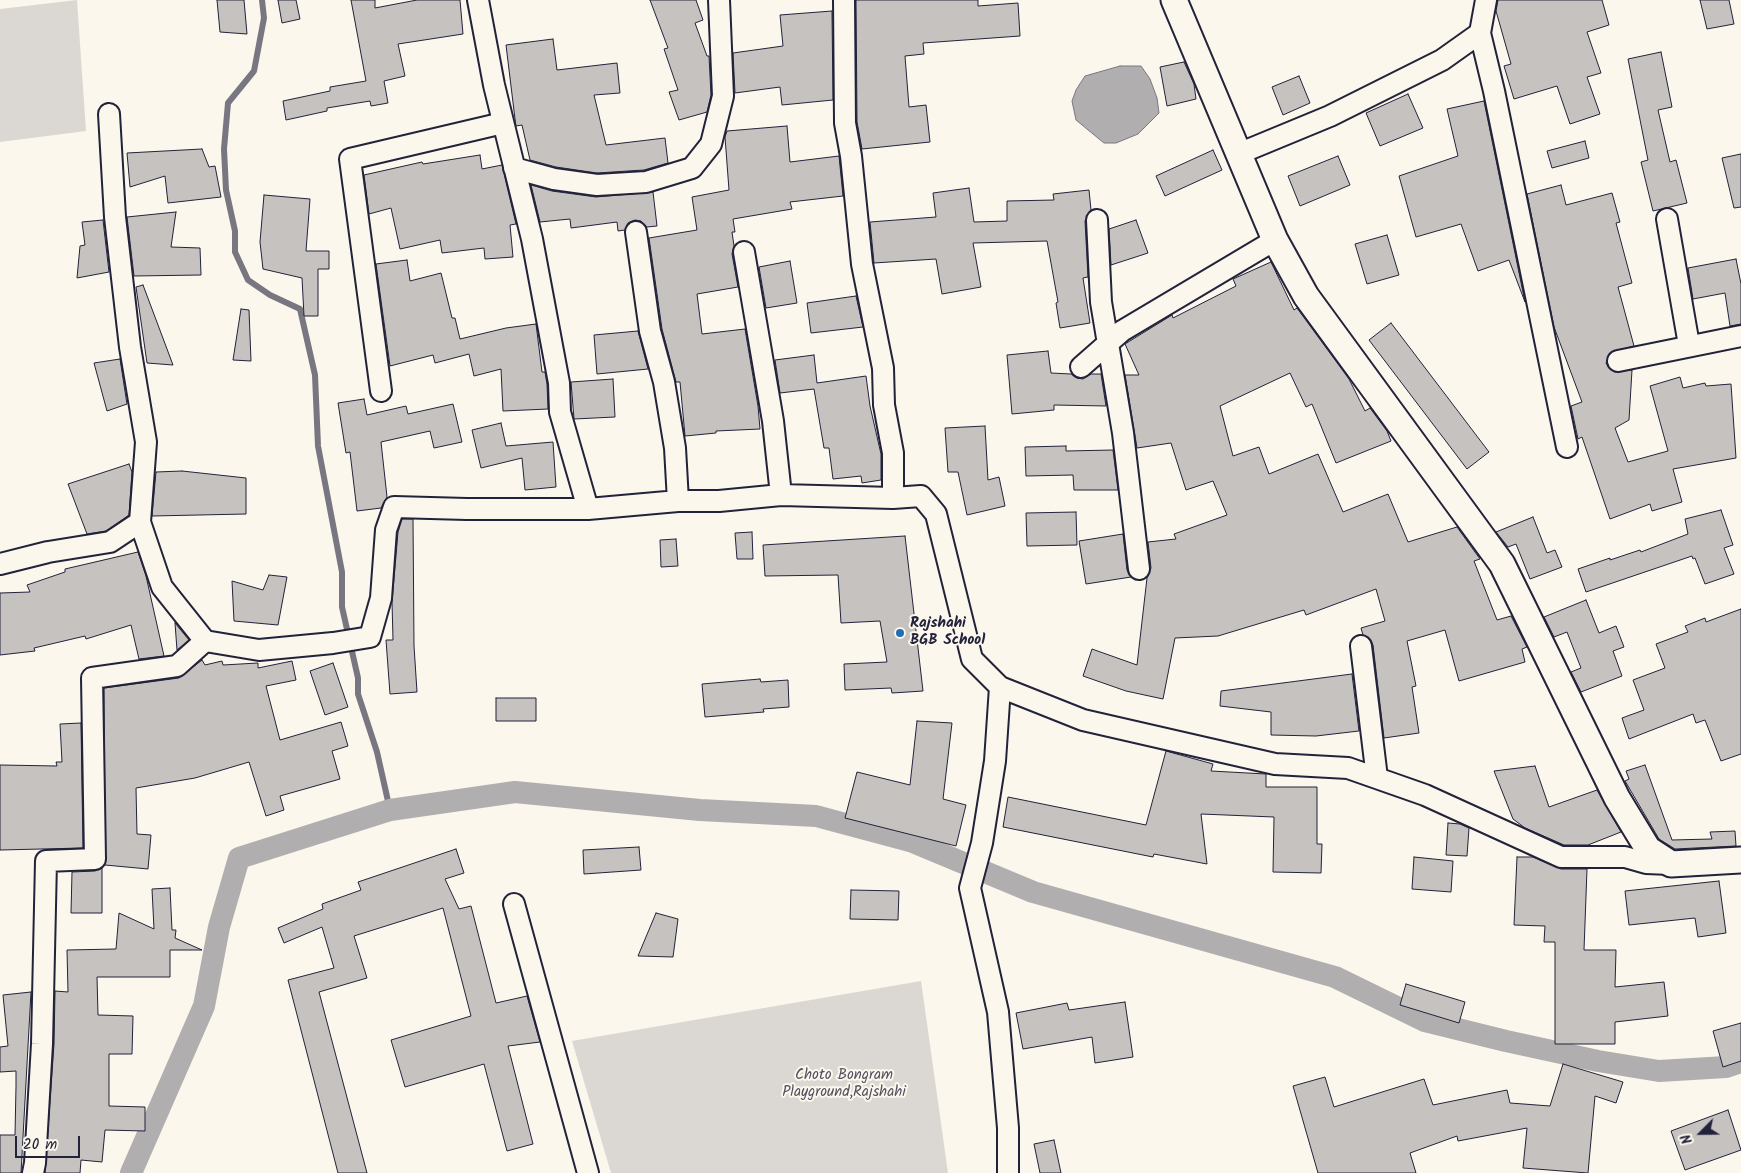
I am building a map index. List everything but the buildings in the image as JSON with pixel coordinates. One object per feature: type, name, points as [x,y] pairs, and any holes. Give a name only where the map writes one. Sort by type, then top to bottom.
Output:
[{"type":"street","points":[[478,0],[503,123],[532,239],[559,384],[560,412],[588,509]]},
{"type":"street","points":[[514,168],[554,179],[597,185],[646,182],[692,168],[711,144],[723,96],[719,0]]},
{"type":"street","points":[[844,0],[845,123],[851,156],[862,264],[882,368],[884,405],[893,453],[893,498]]},
{"type":"street","points":[[1174,0],[1275,240],[1306,296],[1502,564],[1623,809],[1648,849],[1672,864]]},
{"type":"street","points":[[1486,0],[1480,33],[1494,91],[1567,447]]},
{"type":"street","points":[[1238,154],[1330,116],[1442,60],[1480,33]]},
{"type":"street","points":[[109,114],[115,217],[130,346],[146,442],[140,522],[162,587],[205,641],[259,650],[370,637],[381,598],[386,530],[394,507],[588,509],[781,495],[893,498],[921,496],[936,514],[972,659],[1000,687],[1083,720],[1275,764],[1348,768],[1425,795],[1561,857],[1625,857],[1646,863],[1672,864],[1741,860]]},
{"type":"street","points":[[381,391],[350,159],[503,123]]},
{"type":"street","points":[[1667,219],[1689,345]]},
{"type":"street","points":[[1097,220],[1101,302],[1123,433],[1139,569]]},
{"type":"street","points":[[636,232],[650,331],[664,382],[675,448],[678,501]]},
{"type":"street","points":[[1081,367],[1122,331],[1275,240]]},
{"type":"street","points":[[744,252],[771,412],[781,495]]},
{"type":"street","points":[[1618,361],[1689,345],[1741,336]]},
{"type":"street","points":[[0,564],[48,552],[110,542],[140,522]]},
{"type":"street","points":[[33,1173],[42,1044],[46,861],[95,859],[92,678],[176,666],[205,641]]},
{"type":"street","points":[[1360,646],[1377,778]]},
{"type":"street","points":[[1000,687],[995,761],[982,843],[970,888],[998,1012],[1008,1128],[1008,1173]]},
{"type":"street","points":[[514,904],[588,1173]]},
{"type":"green space","points":[[77,0],[86,131],[0,142],[0,9]]},
{"type":"green space","name":"Choto Bongram Playground,Rajshahi","points":[[921,981],[948,1173],[611,1173],[572,1041]]},
{"type":"shaded area","points":[[1120,66],[1141,66],[1150,79],[1157,98],[1159,113],[1138,134],[1116,143],[1104,143],[1076,120],[1072,101],[1076,90],[1085,76]]},
{"type":"waterway","points":[[262,0],[264,18],[254,71],[228,103],[224,149],[226,190],[235,231],[235,252],[248,280],[270,295],[300,309],[315,375],[318,446],[342,572],[342,607],[358,678],[358,694],[377,752],[390,810]]},
{"type":"waterway","points":[[131,1173],[204,1006],[219,927],[239,858],[390,810],[515,792],[700,810],[816,816],[913,842],[1033,892],[1335,977],[1425,1021],[1598,1061],[1659,1071],[1726,1067],[1741,1062]]},
{"type":"place","name":"Rajshahi BGB School","points":[[900,633]]}]
